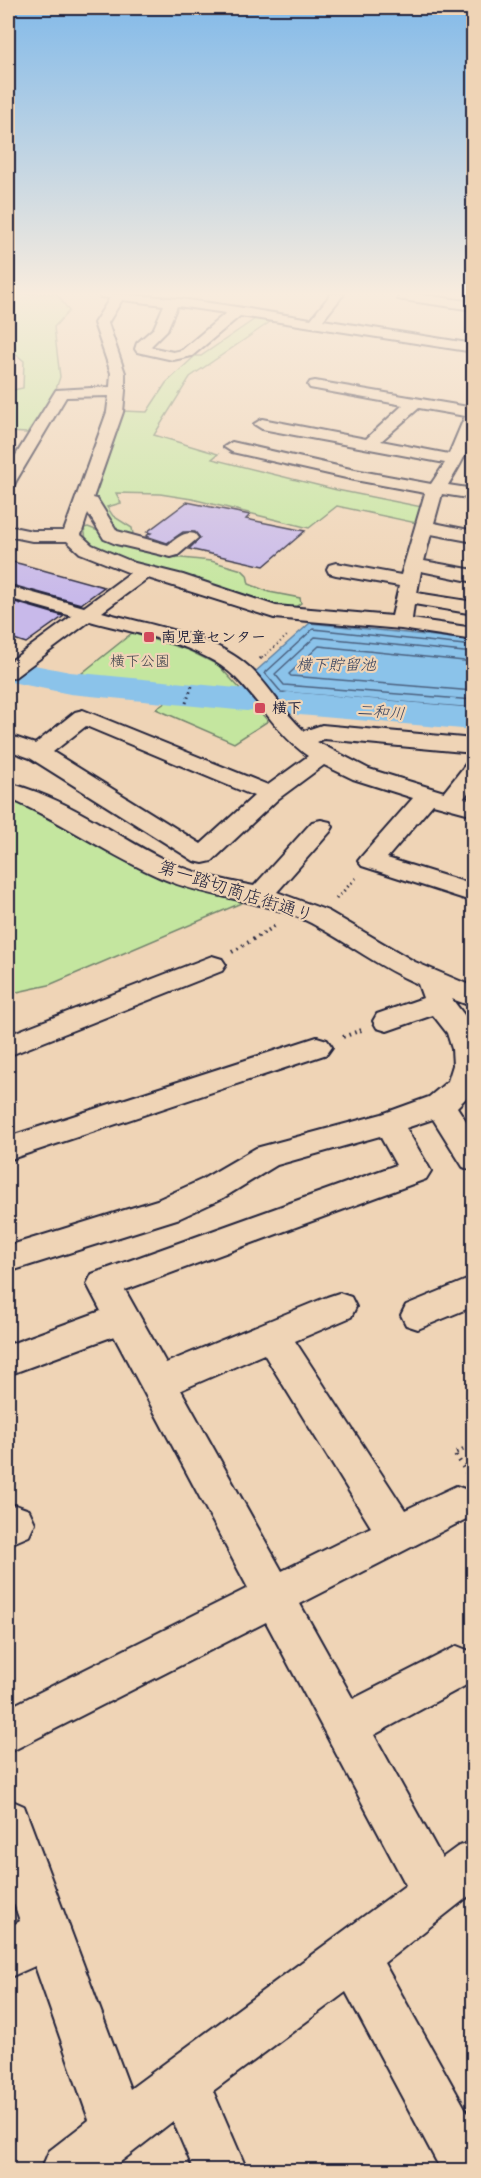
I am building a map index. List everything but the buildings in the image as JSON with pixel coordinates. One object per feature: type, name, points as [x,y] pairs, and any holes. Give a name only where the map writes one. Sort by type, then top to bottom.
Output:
[{"type":"street","points":[[8,482],[59,396]]},
{"type":"street","points":[[72,536],[82,501],[116,412],[118,396]]},
{"type":"street","points":[[343,408],[359,396]]},
{"type":"street","points":[[378,396],[474,413],[453,462],[436,489],[409,581],[401,623]]},
{"type":"street","points":[[356,475],[377,446],[416,402]]},
{"type":"street","points":[[299,431],[317,415]]},
{"type":"street","points":[[262,424],[377,446],[474,468]]},
{"type":"street","points":[[231,447],[356,475],[474,494]]},
{"type":"street","points":[[82,501],[91,503],[110,535],[122,540],[171,551],[189,538]]},
{"type":"street","points":[[425,527],[474,537]]},
{"type":"street","points":[[8,531],[32,536],[72,536],[86,549],[143,572],[186,582],[265,610],[308,617],[401,623],[474,634]]},
{"type":"street","points":[[336,569],[409,581],[474,608]]},
{"type":"street","points":[[13,669],[143,572]]},
{"type":"street","points":[[409,581],[474,576]]},
{"type":"street","points":[[8,592],[197,645],[225,660],[244,674],[301,740],[323,755],[370,778],[474,808]]},
{"type":"street","points":[[38,753],[83,717],[270,794]]},
{"type":"street","points":[[301,740],[322,732],[474,746]]},
{"type":"street","points":[[8,742],[38,753],[203,856],[270,794],[323,755]]},
{"type":"street","points":[[474,769],[371,861],[474,894]]},
{"type":"street","name":"第一踏切商店街通り","points":[[8,790],[44,805],[177,875],[208,885],[260,895],[310,913],[405,968],[434,991],[474,998]]},
{"type":"street","points":[[260,895],[321,827]]},
{"type":"street","points":[[8,1046],[212,965]]},
{"type":"street","points":[[8,1259],[168,1209],[212,1189],[267,1156],[388,1123],[440,1105],[460,1086],[468,1065],[467,1049],[461,1031],[434,991],[387,1021]]},
{"type":"street","points":[[8,1149],[317,1047]]},
{"type":"street","points":[[440,1105],[474,1160]]},
{"type":"street","points":[[388,1123],[415,1171],[104,1284],[434,1890]]},
{"type":"street","points":[[418,1315],[474,1291]]},
{"type":"street","points":[[158,1383],[339,1307]]},
{"type":"street","points":[[8,1360],[123,1318]]},
{"type":"street","points":[[272,1336],[398,1534]]},
{"type":"street","points":[[8,1731],[398,1534],[462,1490]]},
{"type":"street","points":[[345,1727],[457,1667]]},
{"type":"street","points":[[8,1822],[28,1943],[119,2130]]},
{"type":"street","points":[[68,2170],[182,2082],[353,1956],[434,1890],[474,1864]]},
{"type":"street","points":[[353,1956],[470,2170]]},
{"type":"street","points":[[182,2082],[222,2170]]},
{"type":"path","points":[[244,674],[308,617]]},
{"type":"path","points":[[186,703],[192,686]]},
{"type":"path","points":[[212,965],[310,913],[371,861]]},
{"type":"path","points":[[317,1047],[387,1021]]},
{"type":"path","points":[[462,1490],[454,1453],[474,1444]]},
{"type":"green space","points":[[8,396],[53,396],[27,433],[8,432]]},
{"type":"green space","points":[[158,396],[178,396],[154,435],[218,454],[212,459],[337,490],[422,507],[416,523],[337,506],[309,528],[192,499],[160,494],[116,493],[121,503],[107,507],[113,516],[132,528],[133,534],[127,537],[119,535],[90,495],[122,411],[147,412]]},
{"type":"green space","points":[[88,527],[162,556],[211,561],[242,570],[247,575],[249,584],[269,592],[300,598],[301,603],[294,608],[272,605],[189,577],[145,569],[93,546],[86,539],[84,528]]},
{"type":"green space","name":"横下公園","points":[[132,633],[188,650],[218,665],[247,696],[71,682]]},
{"type":"green space","name":"横下公園","points":[[174,697],[254,705],[268,721],[234,743],[156,709]]},
{"type":"green space","points":[[8,796],[246,901],[49,985],[8,994]]},
{"type":"water","name":"横下貯留池","points":[[310,623],[473,640],[473,714],[277,698],[255,672]]},
{"type":"waterway","name":"二和川","points":[[24,674],[70,683],[183,694]]},
{"type":"waterway","name":"二和川","points":[[193,695],[247,700]]},
{"type":"waterway","name":"二和川","points":[[288,703],[474,719]]},
{"type":"place","name":"南児童センター","points":[[149,637]]},
{"type":"place","name":"横下","points":[[260,708]]}]
